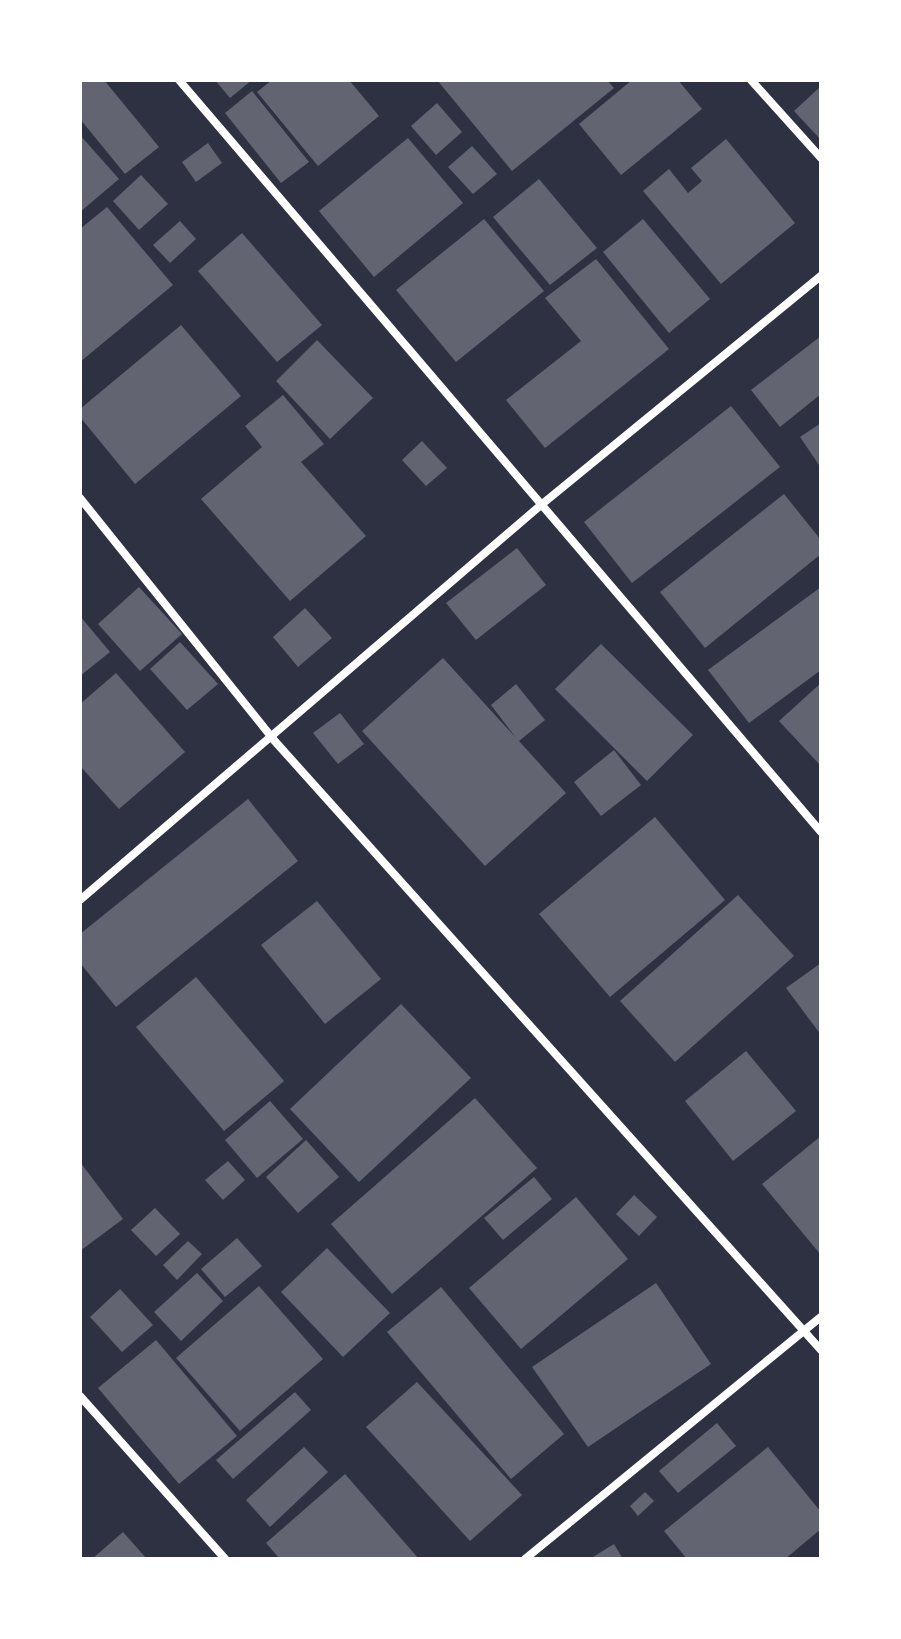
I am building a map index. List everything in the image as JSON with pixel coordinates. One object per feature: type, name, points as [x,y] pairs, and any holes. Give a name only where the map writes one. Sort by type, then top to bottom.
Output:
[{"type":"street","points":[[179,80],[821,832]]},
{"type":"street","points":[[751,80],[821,158]]},
{"type":"street","points":[[80,900],[541,505],[821,276]]},
{"type":"street","points":[[80,498],[272,738],[821,1350]]},
{"type":"street","points":[[525,1559],[821,1317]]},
{"type":"street","points":[[80,1396],[225,1559]]},
{"type":"building","points":[[80,80],[104,80],[159,147],[125,174],[80,119]]},
{"type":"building","points":[[215,80],[252,80],[230,98]]},
{"type":"building","points":[[272,80],[349,80],[379,116],[318,166],[257,92]]},
{"type":"building","points":[[437,80],[607,80],[614,88],[512,171]]},
{"type":"building","points":[[632,80],[678,80],[702,109],[621,175],[579,124]]},
{"type":"building","points":[[821,86],[821,140],[794,111]]},
{"type":"building","points":[[252,91],[309,162],[281,183],[225,113]]},
{"type":"building","points":[[437,103],[462,132],[436,155],[411,126]]},
{"type":"building","points":[[80,135],[119,179],[80,212]]},
{"type":"building","points":[[408,138],[463,203],[374,277],[319,211]]},
{"type":"building","points":[[726,139],[795,223],[721,284],[643,191],[669,169],[688,193],[702,181],[691,168]]},
{"type":"building","points":[[208,143],[222,163],[196,182],[182,162]]},
{"type":"building","points":[[472,146],[497,174],[473,194],[448,167]]},
{"type":"building","points":[[141,175],[168,204],[139,230],[113,201]]},
{"type":"building","points":[[539,179],[597,248],[550,285],[493,217]]},
{"type":"building","points":[[107,207],[173,285],[80,362],[80,229]]},
{"type":"building","points":[[484,219],[544,291],[456,362],[396,290]]},
{"type":"building","points":[[643,219],[710,299],[669,333],[603,252]]},
{"type":"building","points":[[180,221],[196,239],[170,263],[153,245]]},
{"type":"building","points":[[242,233],[322,325],[277,362],[198,271]]},
{"type":"building","points":[[596,259],[669,349],[545,448],[506,400],[581,341],[545,298]]},
{"type":"building","points":[[181,325],[241,396],[135,484],[80,417],[80,409]]},
{"type":"building","points":[[821,336],[821,394],[780,427],[751,390]]},
{"type":"building","points":[[317,340],[373,398],[330,439],[276,381]]},
{"type":"building","points":[[283,395],[324,444],[301,462],[366,536],[290,601],[201,499],[262,447],[245,426]]},
{"type":"building","points":[[731,406],[780,467],[632,583],[584,522]]},
{"type":"building","points":[[821,423],[821,468],[800,437]]},
{"type":"building","points":[[422,441],[447,468],[426,486],[402,460]]},
{"type":"building","points":[[784,494],[821,540],[821,554],[705,648],[660,592]]},
{"type":"building","points":[[517,548],[546,585],[476,640],[446,603]]},
{"type":"building","points":[[139,587],[182,634],[140,671],[98,624]]},
{"type":"building","points":[[821,587],[821,670],[749,723],[708,670]]},
{"type":"building","points":[[305,608],[332,638],[298,667],[273,637]]},
{"type":"building","points":[[80,616],[110,652],[80,676]]},
{"type":"building","points":[[180,642],[218,684],[187,710],[150,669]]},
{"type":"building","points":[[601,644],[693,735],[647,781],[555,689]]},
{"type":"building","points":[[443,658],[516,738],[491,705],[516,684],[545,720],[519,741],[566,793],[485,866],[362,731]]},
{"type":"building","points":[[116,673],[185,752],[119,809],[80,766],[80,704]]},
{"type":"building","points":[[821,683],[821,766],[779,721]]},
{"type":"building","points":[[340,713],[364,744],[338,764],[313,733]]},
{"type":"building","points":[[614,750],[641,785],[601,816],[574,782]]},
{"type":"building","points":[[248,799],[298,861],[116,1007],[80,963],[80,934]]},
{"type":"building","points":[[655,817],[725,900],[610,997],[539,914]]},
{"type":"building","points":[[738,895],[794,956],[675,1062],[620,1001]]},
{"type":"building","points":[[317,901],[381,979],[325,1024],[261,945]]},
{"type":"building","points":[[821,963],[821,1035],[786,988]]},
{"type":"building","points":[[196,977],[284,1081],[224,1131],[136,1027]]},
{"type":"building","points":[[401,1004],[471,1078],[359,1182],[290,1109]]},
{"type":"building","points":[[746,1051],[796,1111],[733,1161],[685,1101]]},
{"type":"building","points":[[475,1098],[537,1168],[392,1294],[331,1224]]},
{"type":"building","points":[[270,1101],[303,1139],[257,1178],[225,1140]]},
{"type":"building","points":[[821,1136],[821,1255],[762,1184]]},
{"type":"building","points":[[306,1140],[339,1177],[298,1213],[266,1177]]},
{"type":"building","points":[[228,1161],[245,1180],[223,1200],[205,1180]]},
{"type":"building","points":[[80,1162],[123,1219],[80,1251]]},
{"type":"building","points":[[534,1177],[552,1199],[503,1240],[484,1218]]},
{"type":"building","points":[[634,1195],[657,1217],[639,1236],[616,1214]]},
{"type":"building","points":[[576,1197],[628,1259],[521,1349],[469,1288]]},
{"type":"building","points":[[155,1208],[180,1234],[156,1256],[131,1230]]},
{"type":"building","points":[[237,1238],[262,1266],[225,1297],[201,1269]]},
{"type":"building","points":[[188,1241],[202,1254],[177,1280],[163,1265]]},
{"type":"building","points":[[327,1248],[390,1313],[343,1357],[281,1292]]},
{"type":"building","points":[[197,1273],[223,1301],[181,1341],[154,1312]]},
{"type":"building","points":[[656,1283],[711,1364],[588,1447],[532,1367]]},
{"type":"building","points":[[259,1286],[323,1359],[240,1431],[176,1358]]},
{"type":"building","points":[[441,1287],[564,1434],[511,1479],[387,1332]]},
{"type":"building","points":[[120,1289],[153,1325],[122,1352],[90,1317]]},
{"type":"building","points":[[156,1340],[237,1436],[179,1484],[98,1388]]},
{"type":"building","points":[[417,1382],[522,1495],[470,1541],[366,1427]]},
{"type":"building","points":[[295,1392],[311,1410],[233,1479],[216,1460]]},
{"type":"building","points":[[717,1423],[736,1446],[678,1493],[659,1471]]},
{"type":"building","points":[[304,1447],[328,1472],[270,1527],[246,1500]]},
{"type":"building","points":[[768,1447],[821,1512],[821,1529],[785,1559],[687,1559],[664,1531]]},
{"type":"building","points":[[345,1474],[419,1559],[280,1559],[266,1543]]},
{"type":"building","points":[[645,1492],[654,1501],[638,1516],[630,1506]]},
{"type":"building","points":[[123,1532],[147,1559],[92,1559]]},
{"type":"building","points":[[614,1544],[623,1559],[594,1559],[593,1557]]}]
